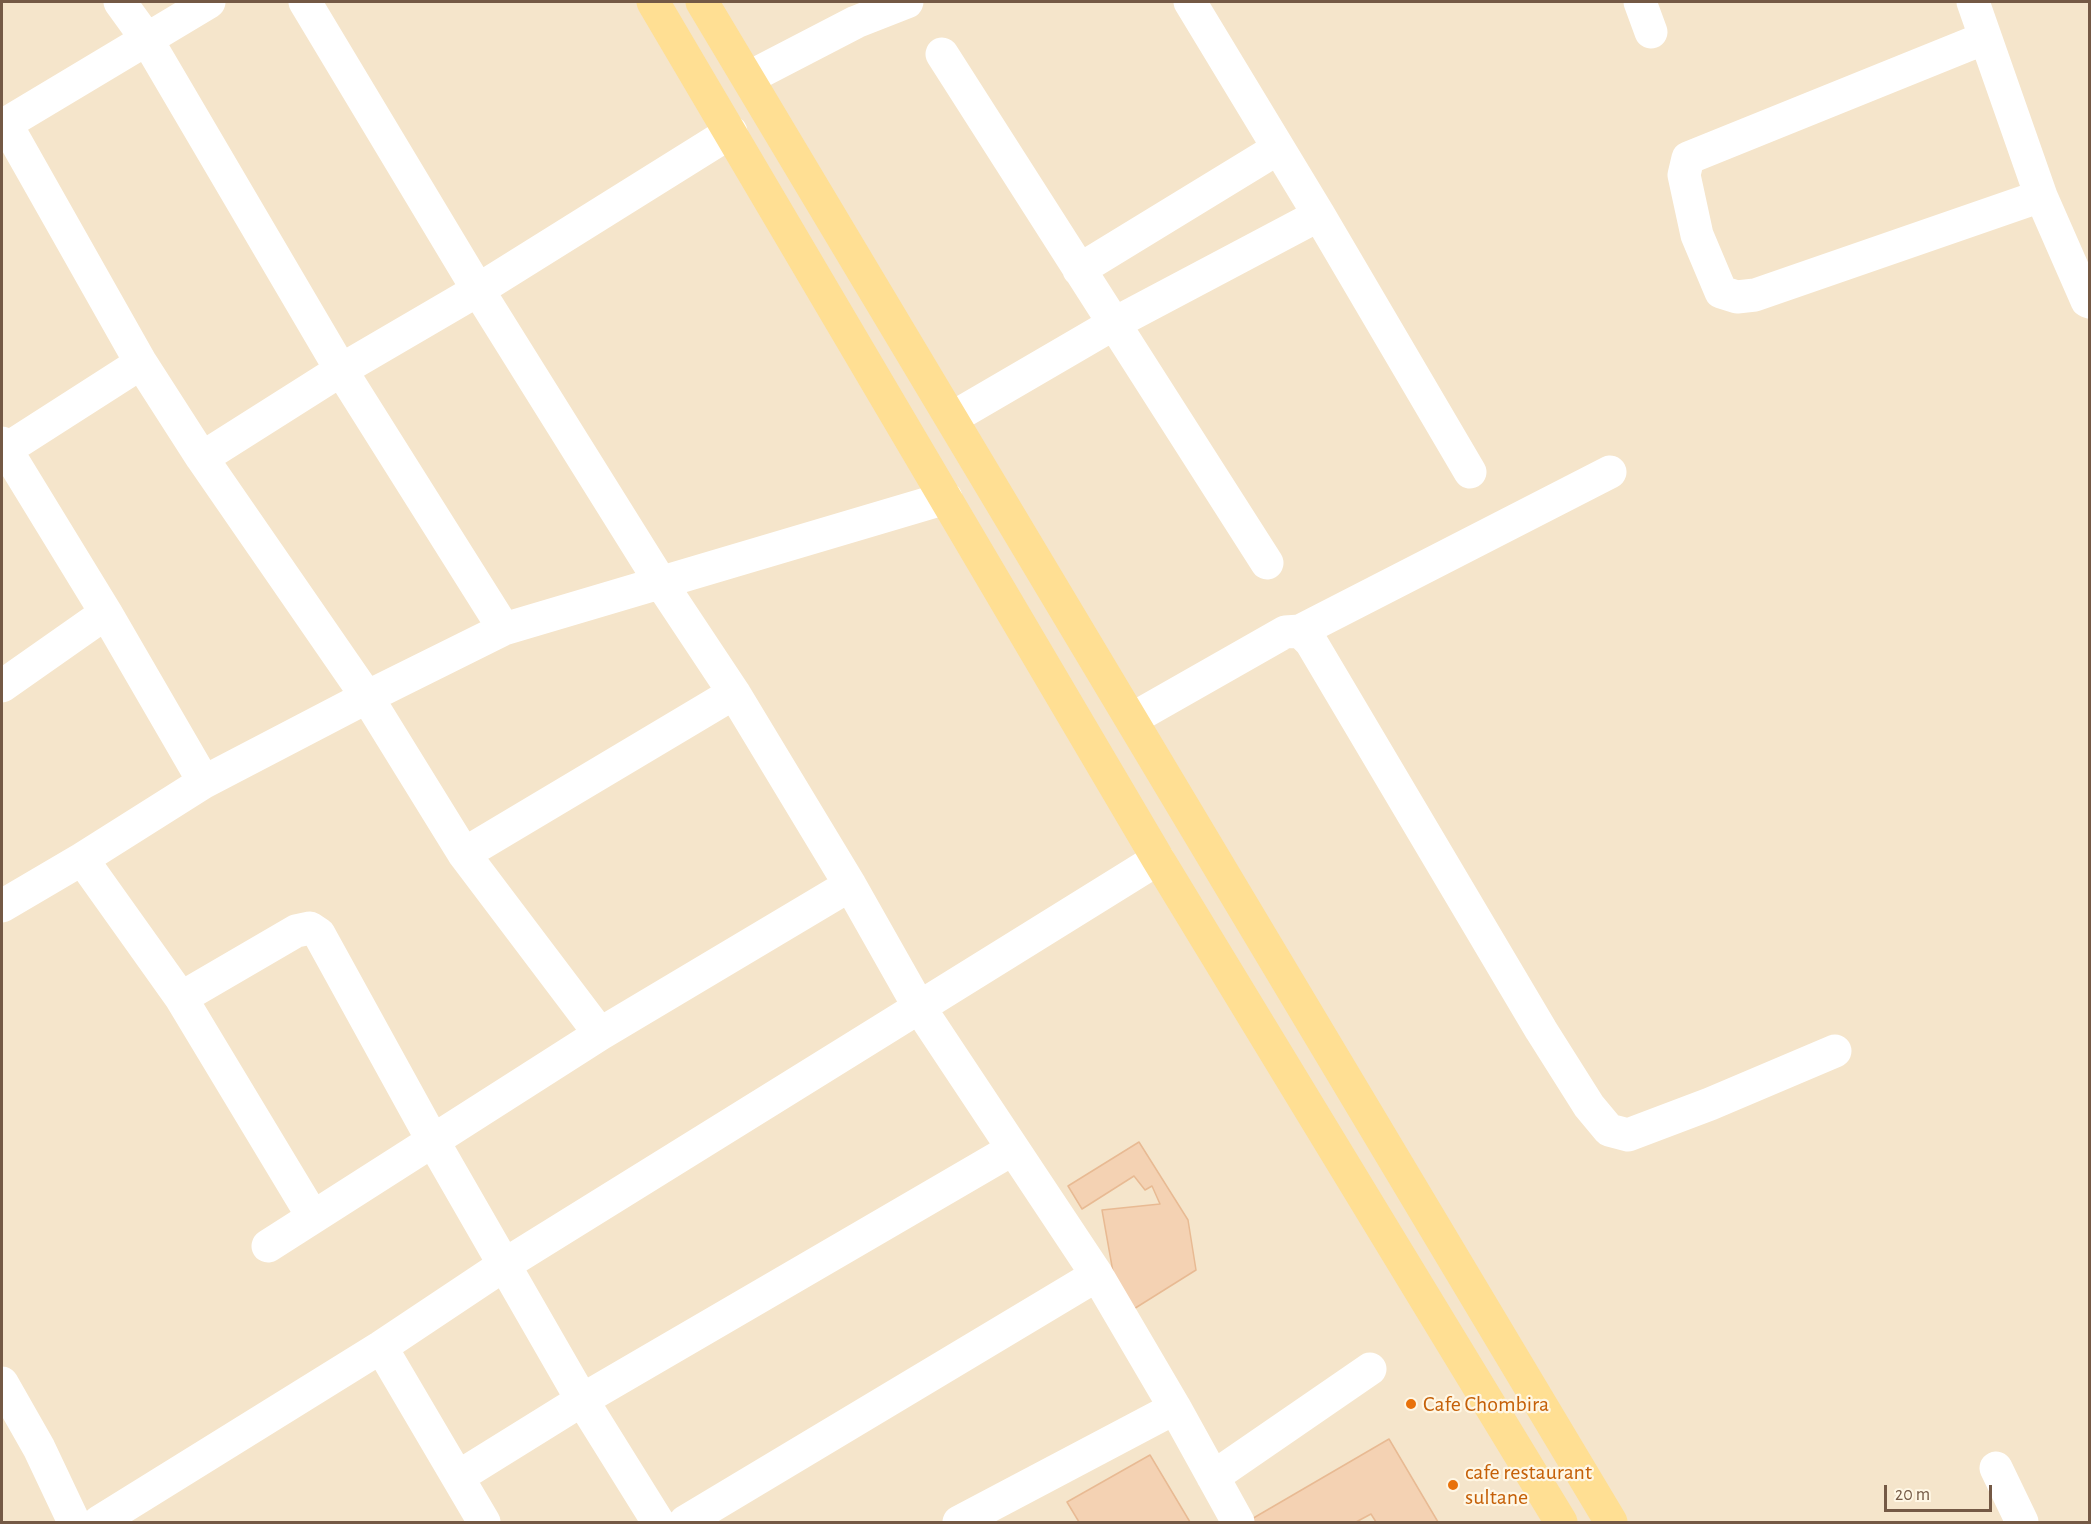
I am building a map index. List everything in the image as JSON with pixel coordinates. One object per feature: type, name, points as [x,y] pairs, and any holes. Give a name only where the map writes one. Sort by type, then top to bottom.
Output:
[{"type":"main road","points":[[653,2],[1158,859],[1561,1522]]},
{"type":"main road","points":[[702,2],[1611,1522]]},
{"type":"street","points":[[120,2],[146,38],[341,370],[504,629]]},
{"type":"street","points":[[209,2],[4,125],[141,363],[202,458],[368,697],[464,854],[600,1034]]},
{"type":"street","points":[[305,2],[478,290],[734,693],[850,885],[919,1007],[1097,1275],[1175,1408],[1238,1522]]},
{"type":"street","points":[[748,78],[856,22],[907,2]]},
{"type":"street","points":[[1190,2],[1319,215],[1470,472]]},
{"type":"street","points":[[1640,2],[1651,32]]},
{"type":"street","points":[[1973,2],[2041,196],[2087,301],[2090,302]]},
{"type":"street","points":[[1985,38],[1688,158],[1684,176],[1697,235],[1720,292],[1737,297],[1755,295],[2041,196]]},
{"type":"street","points":[[942,54],[1267,563]]},
{"type":"street","points":[[202,458],[341,370],[478,290],[731,132]]},
{"type":"street","points":[[1079,270],[1277,149]]},
{"type":"street","points":[[952,418],[1115,323],[1319,215]]},
{"type":"street","points":[[141,363],[3,448],[106,613],[204,782]]},
{"type":"street","points":[[1132,719],[1285,632],[1300,631],[1610,472]]},
{"type":"street","points":[[2,906],[204,782],[504,629],[946,498]]},
{"type":"street","points":[[2,686],[106,613]]},
{"type":"street","points":[[1300,631],[1311,642],[1541,1030],[1589,1106],[1609,1130],[1628,1135],[1710,1104],[1835,1051]]},
{"type":"street","points":[[464,854],[734,693]]},
{"type":"street","points":[[82,859],[182,998],[313,1216]]},
{"type":"street","points":[[99,1522],[381,1347],[504,1265],[1158,859]]},
{"type":"street","points":[[268,1246],[600,1034],[850,885]]},
{"type":"street","points":[[182,998],[296,931],[310,928],[319,934],[504,1265],[582,1400],[658,1522]]},
{"type":"street","points":[[458,1477],[582,1400],[1013,1149]]},
{"type":"street","points":[[686,1522],[1097,1275]]},
{"type":"street","points":[[381,1347],[484,1522]]},
{"type":"street","points":[[1213,1477],[1370,1369]]},
{"type":"street","points":[[2,1383],[39,1448],[74,1522]]},
{"type":"street","points":[[959,1522],[1175,1408]]},
{"type":"street","points":[[1996,1468],[2022,1522]]},
{"type":"shaded area","points":[[2,2],[2089,2],[2089,1522],[2,1522]]},
{"type":"building","points":[[1139,1142],[1188,1220],[1196,1270],[1121,1317],[1102,1210],[1160,1204],[1152,1186],[1145,1190],[1134,1176],[1082,1209],[1068,1186]]},
{"type":"building","points":[[1389,1439],[1438,1522],[1376,1522],[1371,1514],[1356,1522],[1252,1522],[1250,1520]]},
{"type":"building","points":[[1150,1455],[1190,1522],[1079,1522],[1067,1502]]},
{"type":"place","name":"Cafe Chombira","points":[[1411,1404]]},
{"type":"place","name":"cafe restaurant sultane","points":[[1453,1485]]}]
